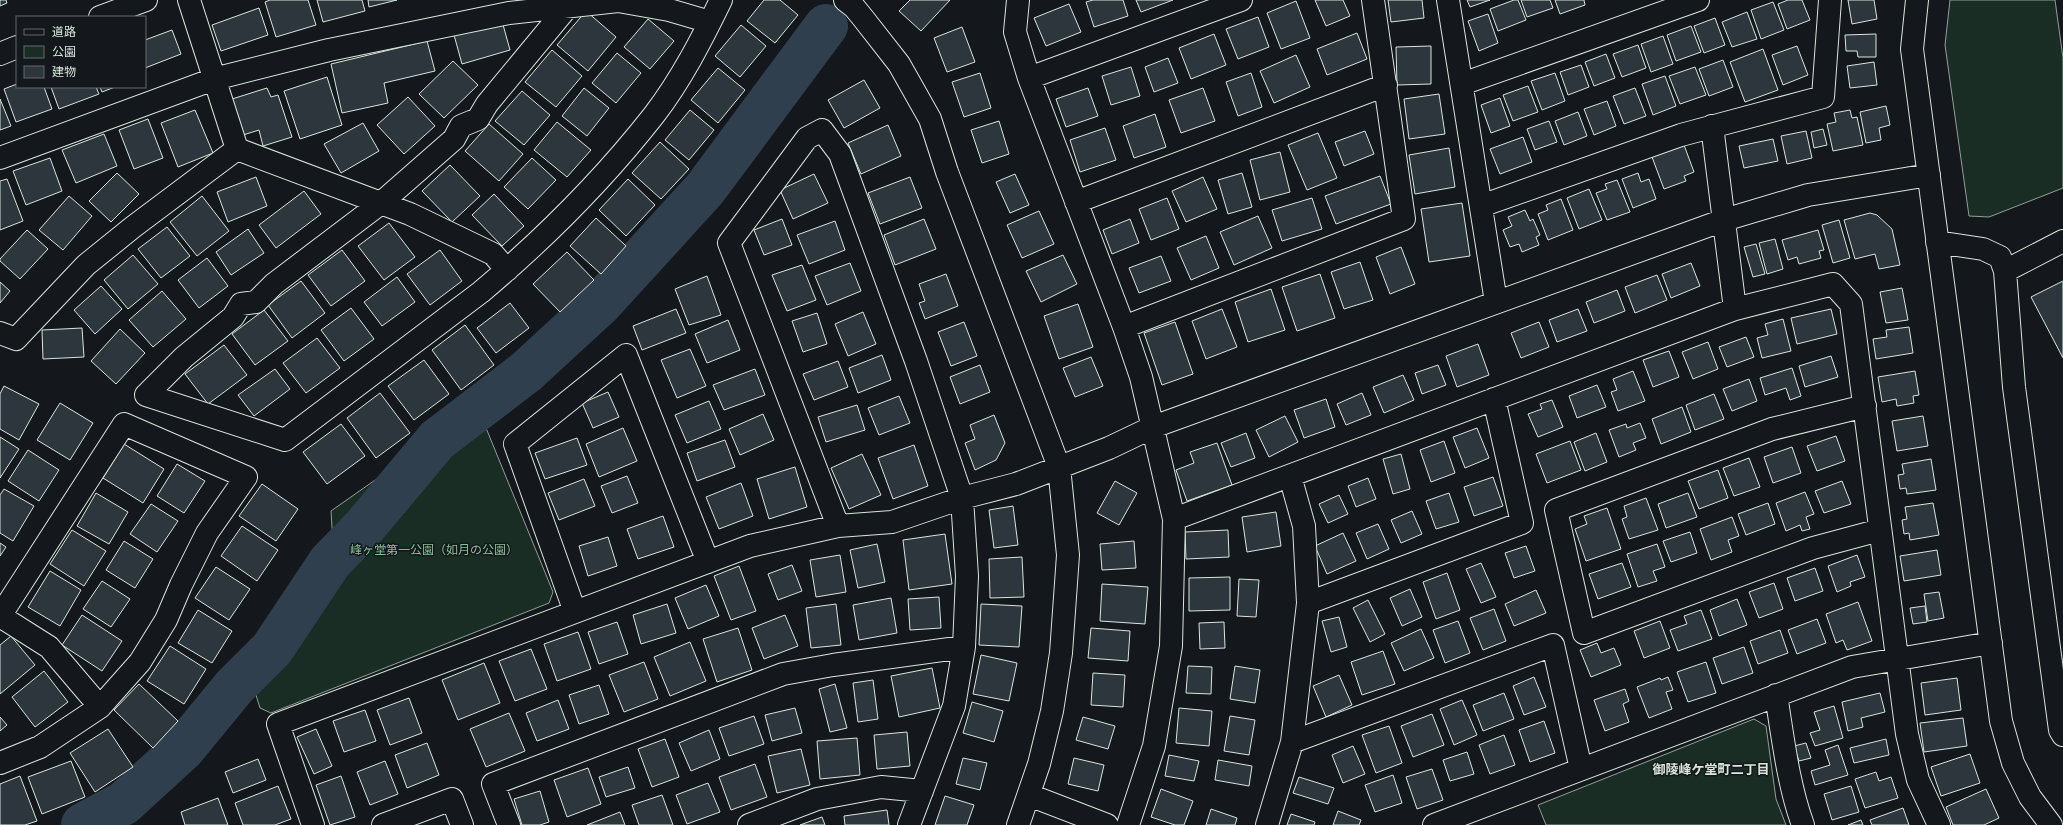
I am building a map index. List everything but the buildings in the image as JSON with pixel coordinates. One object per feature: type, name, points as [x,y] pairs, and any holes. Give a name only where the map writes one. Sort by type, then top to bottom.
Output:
[{"type":"street","points":[[103,16],[146,0]]},
{"type":"street","points":[[189,0],[237,149]]},
{"type":"street","points":[[569,5],[487,104],[478,119],[461,126],[454,139],[381,203],[274,284],[256,302],[241,304],[233,317],[184,356],[146,395],[285,440],[481,292],[507,270],[594,186],[654,114],[700,43],[721,0]]},
{"type":"street","points":[[845,0],[859,12],[899,64],[930,119],[946,172],[1059,467],[1068,554],[1061,653],[1052,711],[1039,764],[1018,825]]},
{"type":"street","points":[[1018,0],[1015,32],[1029,78],[1124,327],[1141,377],[1174,519],[1171,646],[1154,746],[1128,825]]},
{"type":"street","points":[[1029,78],[1241,0]]},
{"type":"street","points":[[1124,327],[1404,219],[1373,0]]},
{"type":"street","points":[[1448,0],[1496,302]]},
{"type":"street","points":[[1462,84],[1698,0]]},
{"type":"street","points":[[1481,206],[1681,135],[1823,97],[1830,0]]},
{"type":"street","points":[[1917,0],[1912,49],[2001,721],[2012,763],[2030,796],[2051,825]]},
{"type":"street","points":[[0,158],[214,79],[329,50],[509,13],[569,5],[618,1],[668,10],[710,22]]},
{"type":"street","points":[[0,54],[16,47]]},
{"type":"street","points":[[1076,202],[1386,85]]},
{"type":"street","points":[[1712,126],[1735,309]]},
{"type":"street","points":[[838,526],[729,243],[807,138],[822,130],[840,154],[916,361],[962,498],[967,576],[964,647],[954,706],[909,825]]},
{"type":"street","points":[[237,149],[381,203],[493,254],[507,270]]},
{"type":"street","points":[[0,333],[16,339],[86,265],[133,227],[237,149]]},
{"type":"street","points":[[313,825],[278,724],[708,562],[771,540],[838,526],[892,522],[962,498],[1016,484],[1109,448],[1153,427],[1724,220],[1808,195],[1929,175]]},
{"type":"street","points":[[2005,271],[2063,240]]},
{"type":"street","points":[[1938,242],[1983,249],[2000,257],[2005,271],[2014,387],[2047,640],[2060,730],[2063,735]]},
{"type":"street","points":[[1174,519],[1735,309],[1833,284],[1852,304],[1907,734],[1918,780],[1939,825]]},
{"type":"street","points":[[575,612],[515,444],[626,355],[708,562]]},
{"type":"street","points":[[1308,603],[1522,523],[1494,399]]},
{"type":"street","points":[[1864,406],[1772,429],[1556,510],[1584,633],[1813,548],[1880,530]]},
{"type":"street","points":[[0,763],[40,747],[100,707],[140,662],[166,620],[181,584],[207,533],[246,477],[124,424],[0,616],[50,647],[100,707]]},
{"type":"street","points":[[1267,825],[1292,742],[1308,603],[1304,526],[1290,476]]},
{"type":"street","points":[[1434,825],[1852,666],[1991,642]]},
{"type":"street","points":[[1292,742],[1553,645],[1581,769]]},
{"type":"street","points":[[509,825],[493,784],[783,674],[833,665],[964,647]]},
{"type":"street","points":[[1776,695],[1785,751],[1798,812],[1803,825]]},
{"type":"street","points":[[749,825],[817,799],[881,788],[922,792]]},
{"type":"street","points":[[1029,795],[1107,825]]},
{"type":"street","points":[[383,825],[452,799],[462,825]]},
{"type":"green space","points":[[1950,0],[2055,0],[2063,58],[2063,188],[1989,217],[1969,216],[1945,45]]},
{"type":"green space","name":"峰ヶ堂第一公園（如月の公園）","points":[[475,401],[553,592],[549,603],[271,713],[260,708],[247,666],[253,654],[333,544],[331,511],[462,419]]},
{"type":"green space","points":[[1754,719],[1766,726],[1776,799],[1786,825],[1546,825],[1538,805]]},
{"type":"waterway","points":[[83,825],[124,803],[183,749],[234,687],[272,649],[330,562],[365,526],[437,440],[526,372],[601,303],[705,189],[826,26]]},
{"type":"district","name":"御陵峰ケ堂町二丁目","points":[[1711,769]]}]
